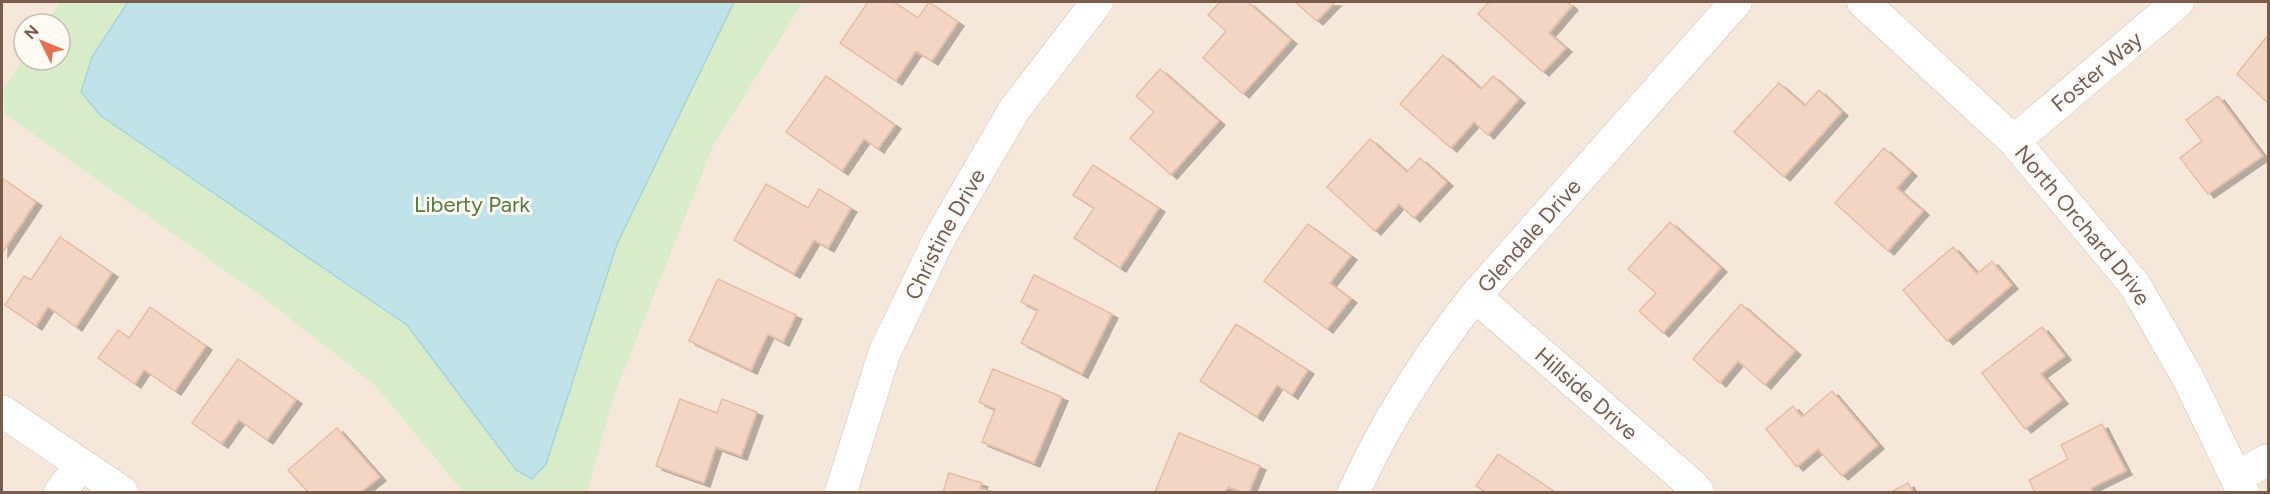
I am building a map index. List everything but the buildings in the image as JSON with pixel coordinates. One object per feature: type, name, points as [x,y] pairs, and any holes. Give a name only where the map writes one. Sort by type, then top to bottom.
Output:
[{"type":"street","name":"Christine Drive","points":[[841,492],[884,354],[939,238],[1014,110],[1097,2]]},
{"type":"street","name":"Glendale Drive","points":[[1354,492],[1383,434],[1446,333],[1475,296],[1736,2]]},
{"type":"street","name":"North Orchard Drive","points":[[1863,2],[2014,141],[2135,285],[2189,380],[2239,484]]},
{"type":"street","name":"Foster Way","points":[[2014,141],[2178,2]]},
{"type":"street","name":"Hillside Drive","points":[[1475,296],[1698,492]]},
{"type":"street","points":[[2,411],[122,492]]},
{"type":"street","points":[[2239,484],[2268,460]]},
{"type":"street","points":[[60,492],[80,465]]},
{"type":"shaded area","points":[[2,2],[2268,2],[2268,492],[2,492]]},
{"type":"green space","name":"Liberty Park","points":[[60,2],[803,2],[713,146],[614,396],[587,492],[463,492],[375,385],[266,300],[5,114],[3,90],[14,72],[72,72],[72,12],[54,12]]},
{"type":"water","name":"Liberty Park","points":[[128,2],[734,2],[617,244],[546,464],[532,479],[516,470],[407,325],[101,116],[81,92],[92,57]]}]
